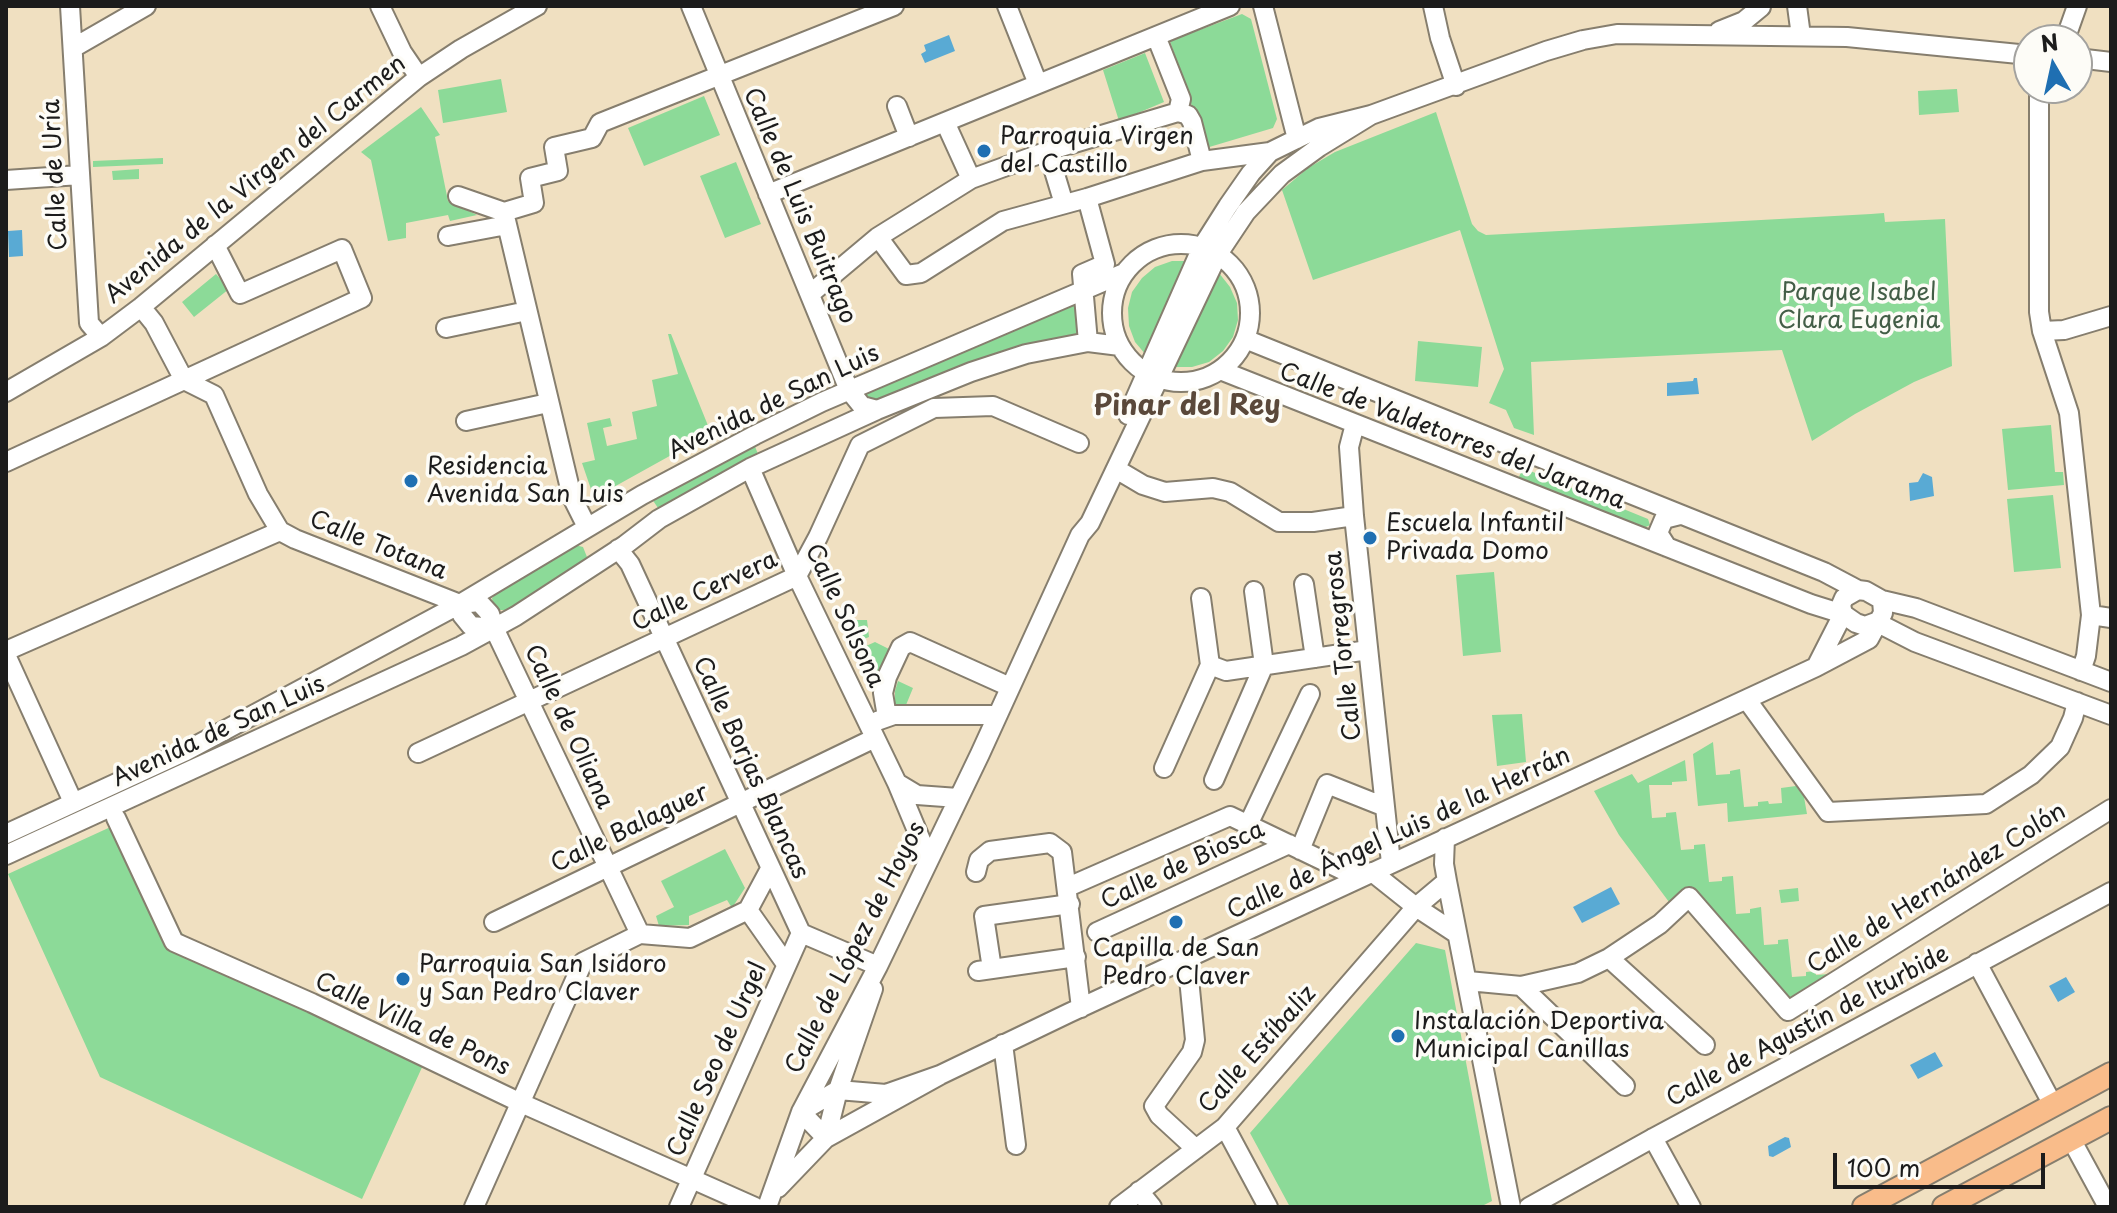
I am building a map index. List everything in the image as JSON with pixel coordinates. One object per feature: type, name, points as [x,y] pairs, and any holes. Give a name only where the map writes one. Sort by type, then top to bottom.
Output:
[{"type":"main road","points":[[1864,1207],[2111,1074]]},
{"type":"main road","points":[[1944,1207],[2111,1118]]},
{"type":"street","name":"Calle de Uría","points":[[70,6],[89,323],[101,337]]},
{"type":"street","points":[[73,48],[146,6]]},
{"type":"street","points":[[380,6],[402,52],[419,77]]},
{"type":"street","name":"Avenida de la Virgen del Carmen","points":[[6,392],[101,337],[141,307],[419,77],[505,14],[537,6]]},
{"type":"street","name":"Calle de Luis Buitrago","points":[[691,6],[849,390]]},
{"type":"street","points":[[448,236],[506,219],[534,203],[530,178],[558,171],[554,147],[592,138],[600,123],[894,6]]},
{"type":"street","points":[[768,194],[1230,6]]},
{"type":"street","points":[[1263,6],[1297,139]]},
{"type":"street","points":[[1433,6],[1456,86]]},
{"type":"street","points":[[1710,34],[1744,21],[1761,6],[1767,18],[1801,36]]},
{"type":"street","points":[[1797,6],[1801,36]]},
{"type":"street","points":[[1011,7],[1038,84]]},
{"type":"street","points":[[878,237],[906,275],[921,273],[1003,221],[1202,161],[1270,152],[1319,128],[1371,115],[1546,51],[1617,34],[1847,37],[2013,53]]},
{"type":"street","points":[[1156,36],[1181,99],[1178,112]]},
{"type":"street","points":[[2039,104],[2039,312],[2042,331],[2069,413],[2091,615],[2081,671]]},
{"type":"street","points":[[897,106],[909,137]]},
{"type":"street","points":[[810,294],[878,237],[971,179],[1048,151],[1178,112],[1188,115],[1192,122],[1202,161]]},
{"type":"street","points":[[1210,250],[1282,174],[1371,115]]},
{"type":"street","points":[[945,122],[971,179]]},
{"type":"street","points":[[1048,151],[1064,204]]},
{"type":"street","points":[[1080,535],[1081,519],[1210,250],[1251,173],[1270,152]]},
{"type":"street","points":[[6,180],[80,175]]},
{"type":"street","points":[[458,196],[506,219]]},
{"type":"street","points":[[1087,198],[1105,264],[1082,274],[1088,342]]},
{"type":"street","points":[[506,219],[572,497],[587,527]]},
{"type":"street","name":"Avenida de San Luis","points":[[6,834],[186,751],[460,604],[587,527],[742,442],[849,390],[1124,273],[1145,253],[1173,244],[1210,250]]},
{"type":"street","points":[[6,462],[362,298],[342,249],[240,294],[215,245]]},
{"type":"street","points":[[1124,273],[1116,286],[1111,308],[1114,332],[1120,346],[1131,361],[1152,376],[1179,382],[1201,379],[1220,370],[1235,357],[1245,339],[1250,320],[1250,301],[1243,282],[1233,266],[1210,250]]},
{"type":"street","points":[[73,802],[6,653],[280,531],[258,494],[214,395],[184,380],[154,323],[141,307]]},
{"type":"street","points":[[446,328],[527,311]]},
{"type":"street","points":[[2042,331],[2064,330],[2111,316]]},
{"type":"street","name":"Calle de Valdetorres del Jarama","points":[[1245,339],[1824,572],[1858,590]]},
{"type":"street","name":"Avenida de San Luis","points":[[6,855],[231,753],[494,628],[618,549],[659,519],[750,468],[877,410],[1026,354],[1088,342],[1120,346]]},
{"type":"street","name":"Calle de Valdetorres del Jarama","points":[[1220,370],[1843,614]]},
{"type":"street","points":[[1080,535],[1090,523],[1116,469],[1152,376]]},
{"type":"street","points":[[943,383],[945,408]]},
{"type":"street","points":[[849,390],[862,406],[877,410]]},
{"type":"street","points":[[466,421],[548,403]]},
{"type":"street","name":"Calle Cervera","points":[[418,753],[797,576],[860,445],[934,408],[993,406],[1079,443]]},
{"type":"street","name":"Calle Torregrosa","points":[[1355,424],[1349,447],[1354,516],[1391,863]]},
{"type":"street","name":"Calle Solsona","points":[[750,468],[797,576],[877,726],[928,857]]},
{"type":"street","points":[[1116,469],[1143,485],[1165,492],[1213,488],[1230,492],[1279,522],[1313,522],[1354,516]]},
{"type":"street","points":[[1667,547],[1658,533],[1664,519],[1680,515]]},
{"type":"street","name":"Calle Totana","points":[[280,531],[460,604]]},
{"type":"street","name":"Calle de López de Hoyos","points":[[770,1200],[801,1112],[878,966],[1080,535]]},
{"type":"street","name":"Calle Borjas Blancas","points":[[618,549],[630,564],[801,933]]},
{"type":"street","points":[[1304,584],[1315,658]]},
{"type":"street","points":[[1816,667],[1843,614],[1841,605],[1844,598],[1858,590],[1882,600],[1916,608],[2111,682]]},
{"type":"street","points":[[1214,780],[1264,665],[1254,591]]},
{"type":"street","points":[[1164,768],[1210,665],[1201,598]]},
{"type":"street","points":[[1843,614],[1865,626],[1876,622],[1883,613],[1882,600]]},
{"type":"street","points":[[460,604],[479,602],[490,614],[494,628]]},
{"type":"street","points":[[2091,615],[2111,618]]},
{"type":"street","points":[[1876,622],[1915,642],[2111,715]]},
{"type":"street","name":"Calle de Ángel Luis de la Herrán","points":[[826,1138],[1003,1044],[1816,667],[1869,639],[1876,622]]},
{"type":"street","name":"Calle de Oliana","points":[[494,628],[640,934]]},
{"type":"street","points":[[877,726],[887,677],[901,647],[910,642],[1010,687]]},
{"type":"street","points":[[1210,665],[1226,671],[1368,650]]},
{"type":"street","name":"Calle de Biosca","points":[[1248,825],[1310,694]]},
{"type":"street","points":[[1747,700],[1828,812],[1986,804],[2031,775],[2060,747],[2077,702]]},
{"type":"street","points":[[877,726],[894,715],[997,715]]},
{"type":"street","name":"Calle Balaguer","points":[[494,922],[741,801],[877,726]]},
{"type":"street","points":[[897,783],[917,795],[958,798]]},
{"type":"street","points":[[1294,847],[1327,784],[1385,807]]},
{"type":"street","name":"Calle de Hernández Colón","points":[[1609,958],[1660,924],[1689,897],[1788,1011],[2111,809]]},
{"type":"street","name":"Calle de Biosca","points":[[1076,957],[985,970],[984,916],[1069,895],[1230,816],[1294,847],[1366,875],[1457,934]]},
{"type":"street","name":"Calle Villa de Pons","points":[[116,818],[174,942],[521,1103],[755,1207]]},
{"type":"street","points":[[1445,838],[1447,881],[1511,1207]]},
{"type":"street","name":"Calle de Biosca","points":[[976,872],[979,860],[990,851],[1050,843],[1062,852],[1081,1008]]},
{"type":"street","name":"Calle de Biosca","points":[[1097,932],[1294,847]]},
{"type":"street","points":[[474,1207],[583,962],[640,934],[690,938],[748,910],[770,869]]},
{"type":"street","name":"Calle Estíbaliz","points":[[1119,1207],[1225,1127],[1416,907],[1447,881]]},
{"type":"street","name":"Calle de Agustín de Iturbide","points":[[1529,1207],[2111,892]]},
{"type":"street","points":[[748,910],[786,964]]},
{"type":"street","points":[[770,1200],[826,1138],[838,1090],[871,1000],[878,966],[801,933]]},
{"type":"street","name":"Calle Seo de Urgel","points":[[679,1207],[801,933]]},
{"type":"street","points":[[1187,958],[1195,1040],[1192,1052],[1154,1106],[1159,1115],[1196,1149]]},
{"type":"street","points":[[1468,981],[1521,986],[1578,973],[1609,958],[1705,1045]]},
{"type":"street","points":[[1977,963],[2053,1105]]},
{"type":"street","points":[[1521,986],[1625,1086]]},
{"type":"street","points":[[1003,1044],[1016,1145]]},
{"type":"street","name":"Calle de Ángel Luis de la Herrán","points":[[838,1090],[886,1094],[940,1075]]},
{"type":"street","points":[[826,1138],[801,1112],[838,1090]]},
{"type":"street","points":[[1225,1127],[1268,1207]]},
{"type":"street","points":[[1653,1138],[1691,1207]]},
{"type":"street","points":[[2071,1139],[2108,1207]]},
{"type":"street","points":[[1139,1191],[1152,1207]]},
{"type":"green space","points":[[1242,14],[1251,19],[1277,119],[1273,128],[1206,148],[1170,41]]},
{"type":"green space","points":[[1145,53],[1164,102],[1119,121],[1103,70]]},
{"type":"green space","points":[[501,79],[507,112],[443,123],[438,90]]},
{"type":"green space","points":[[1957,89],[1959,112],[1919,115],[1918,91]]},
{"type":"green space","points":[[704,96],[720,135],[644,166],[628,128]]},
{"type":"green space","points":[[421,107],[440,135],[435,137],[448,201],[477,215],[450,221],[448,215],[406,223],[406,238],[388,241],[371,160],[361,152]]},
{"type":"green space","name":"Parque Isabel Clara Eugenia","points":[[1436,112],[1472,224],[1486,235],[1884,213],[1885,222],[1945,219],[1952,366],[1914,382],[1812,441],[1782,350],[1531,362],[1534,435],[1514,428],[1506,410],[1489,403],[1504,369],[1460,230],[1313,280],[1282,190],[1308,168],[1335,152]]},
{"type":"green space","points":[[163,158],[163,164],[93,167],[93,161]]},
{"type":"green space","points":[[736,162],[761,224],[725,238],[700,176]]},
{"type":"green space","points":[[139,169],[139,179],[113,180],[112,171]]},
{"type":"green space","points":[[1172,261],[1189,261],[1146,355],[1135,342],[1129,326],[1128,308],[1132,292],[1155,267]]},
{"type":"green space","points":[[1219,273],[1237,303],[1238,320],[1233,337],[1223,351],[1209,362],[1192,367],[1174,367]]},
{"type":"green space","points":[[216,274],[229,289],[194,317],[182,302]]},
{"type":"green space","points":[[1081,297],[1082,334],[965,365],[877,400],[865,399],[862,392]]},
{"type":"green space","points":[[668,334],[671,334],[711,433],[594,498],[582,463],[595,460],[587,423],[610,418],[612,426],[603,428],[607,446],[637,439],[632,412],[657,406],[652,380],[678,374]]},
{"type":"green space","points":[[1418,341],[1482,347],[1478,387],[1415,381]]},
{"type":"green space","points":[[2051,425],[2055,472],[2063,472],[2064,485],[2008,490],[2002,429]]},
{"type":"green space","points":[[754,444],[758,454],[660,511],[652,499]]},
{"type":"green space","points":[[1523,468],[1648,519],[1650,525],[1644,528],[1633,525],[1518,479]]},
{"type":"green space","points":[[2053,495],[2061,568],[2014,572],[2007,499]]},
{"type":"green space","points":[[575,545],[583,547],[587,557],[585,562],[507,610],[497,610],[493,605],[492,598],[497,593]]},
{"type":"green space","points":[[1494,572],[1501,652],[1463,656],[1456,575]]},
{"type":"green space","points":[[843,620],[867,620],[869,637],[852,644]]},
{"type":"green space","points":[[875,642],[889,649],[873,691],[855,651]]},
{"type":"green space","points":[[898,681],[913,688],[906,705],[895,706]]},
{"type":"green space","points":[[1522,714],[1526,762],[1497,766],[1492,715]]},
{"type":"green space","points":[[1713,742],[1716,775],[1730,774],[1730,771],[1740,769],[1744,807],[1758,806],[1758,802],[1782,803],[1781,788],[1796,786],[1804,797],[1807,814],[1728,822],[1727,803],[1698,806],[1693,754]]},
{"type":"green space","points":[[1685,760],[1687,781],[1672,782],[1672,785],[1649,785],[1652,818],[1666,817],[1666,813],[1676,812],[1681,850],[1705,844],[1709,882],[1733,876],[1736,914],[1750,913],[1750,909],[1761,907],[1764,945],[1778,944],[1778,940],[1788,939],[1792,977],[1806,976],[1806,972],[1815,971],[1816,975],[1830,974],[1788,999],[1690,893],[1669,902],[1619,835],[1594,791],[1632,774],[1638,783]]},
{"type":"green space","points":[[128,819],[173,924],[185,936],[429,1052],[362,1199],[100,1077],[8,874]]},
{"type":"green space","points":[[725,849],[745,888],[732,908],[727,900],[689,916],[689,925],[659,926],[656,916],[674,907],[661,881]]},
{"type":"green space","points":[[1798,888],[1799,901],[1781,903],[1779,890]]},
{"type":"green space","name":"Instalación Deportiva Municipal Canillas","points":[[1416,943],[1445,950],[1492,1201],[1480,1207],[1290,1207],[1250,1133]]},
{"type":"water","points":[[949,35],[955,51],[925,63],[921,54],[926,51],[924,45]]},
{"type":"water","points":[[22,230],[23,256],[9,257],[8,231]]},
{"type":"water","points":[[1697,378],[1699,394],[1667,396],[1667,383],[1693,381]]},
{"type":"water","points":[[1923,473],[1932,477],[1934,496],[1910,501],[1909,483],[1918,482]]},
{"type":"water","points":[[1611,887],[1620,904],[1582,923],[1573,907]]},
{"type":"water","points":[[2066,977],[2075,992],[2058,1002],[2049,986]]},
{"type":"water","points":[[1935,1052],[1943,1066],[1918,1079],[1910,1065]]},
{"type":"water","points":[[1789,1138],[1791,1147],[1773,1157],[1769,1156],[1768,1146]]},
{"type":"place","name":"Parroquia Virgen del Castillo","points":[[984,151]]},
{"type":"place","name":"Residencia Avenida San Luis","points":[[411,481]]},
{"type":"place","name":"Escuela Infantil Privada Domo","points":[[1370,538]]},
{"type":"place","name":"Capilla de San Pedro Claver","points":[[1176,922]]},
{"type":"place","name":"Parroquia San Isidoro y San Pedro Claver","points":[[403,979]]},
{"type":"place","name":"Instalación Deportiva Municipal Canillas","points":[[1398,1036]]},
{"type":"district","name":"Pinar del Rey","points":[[1187,407]]}]
